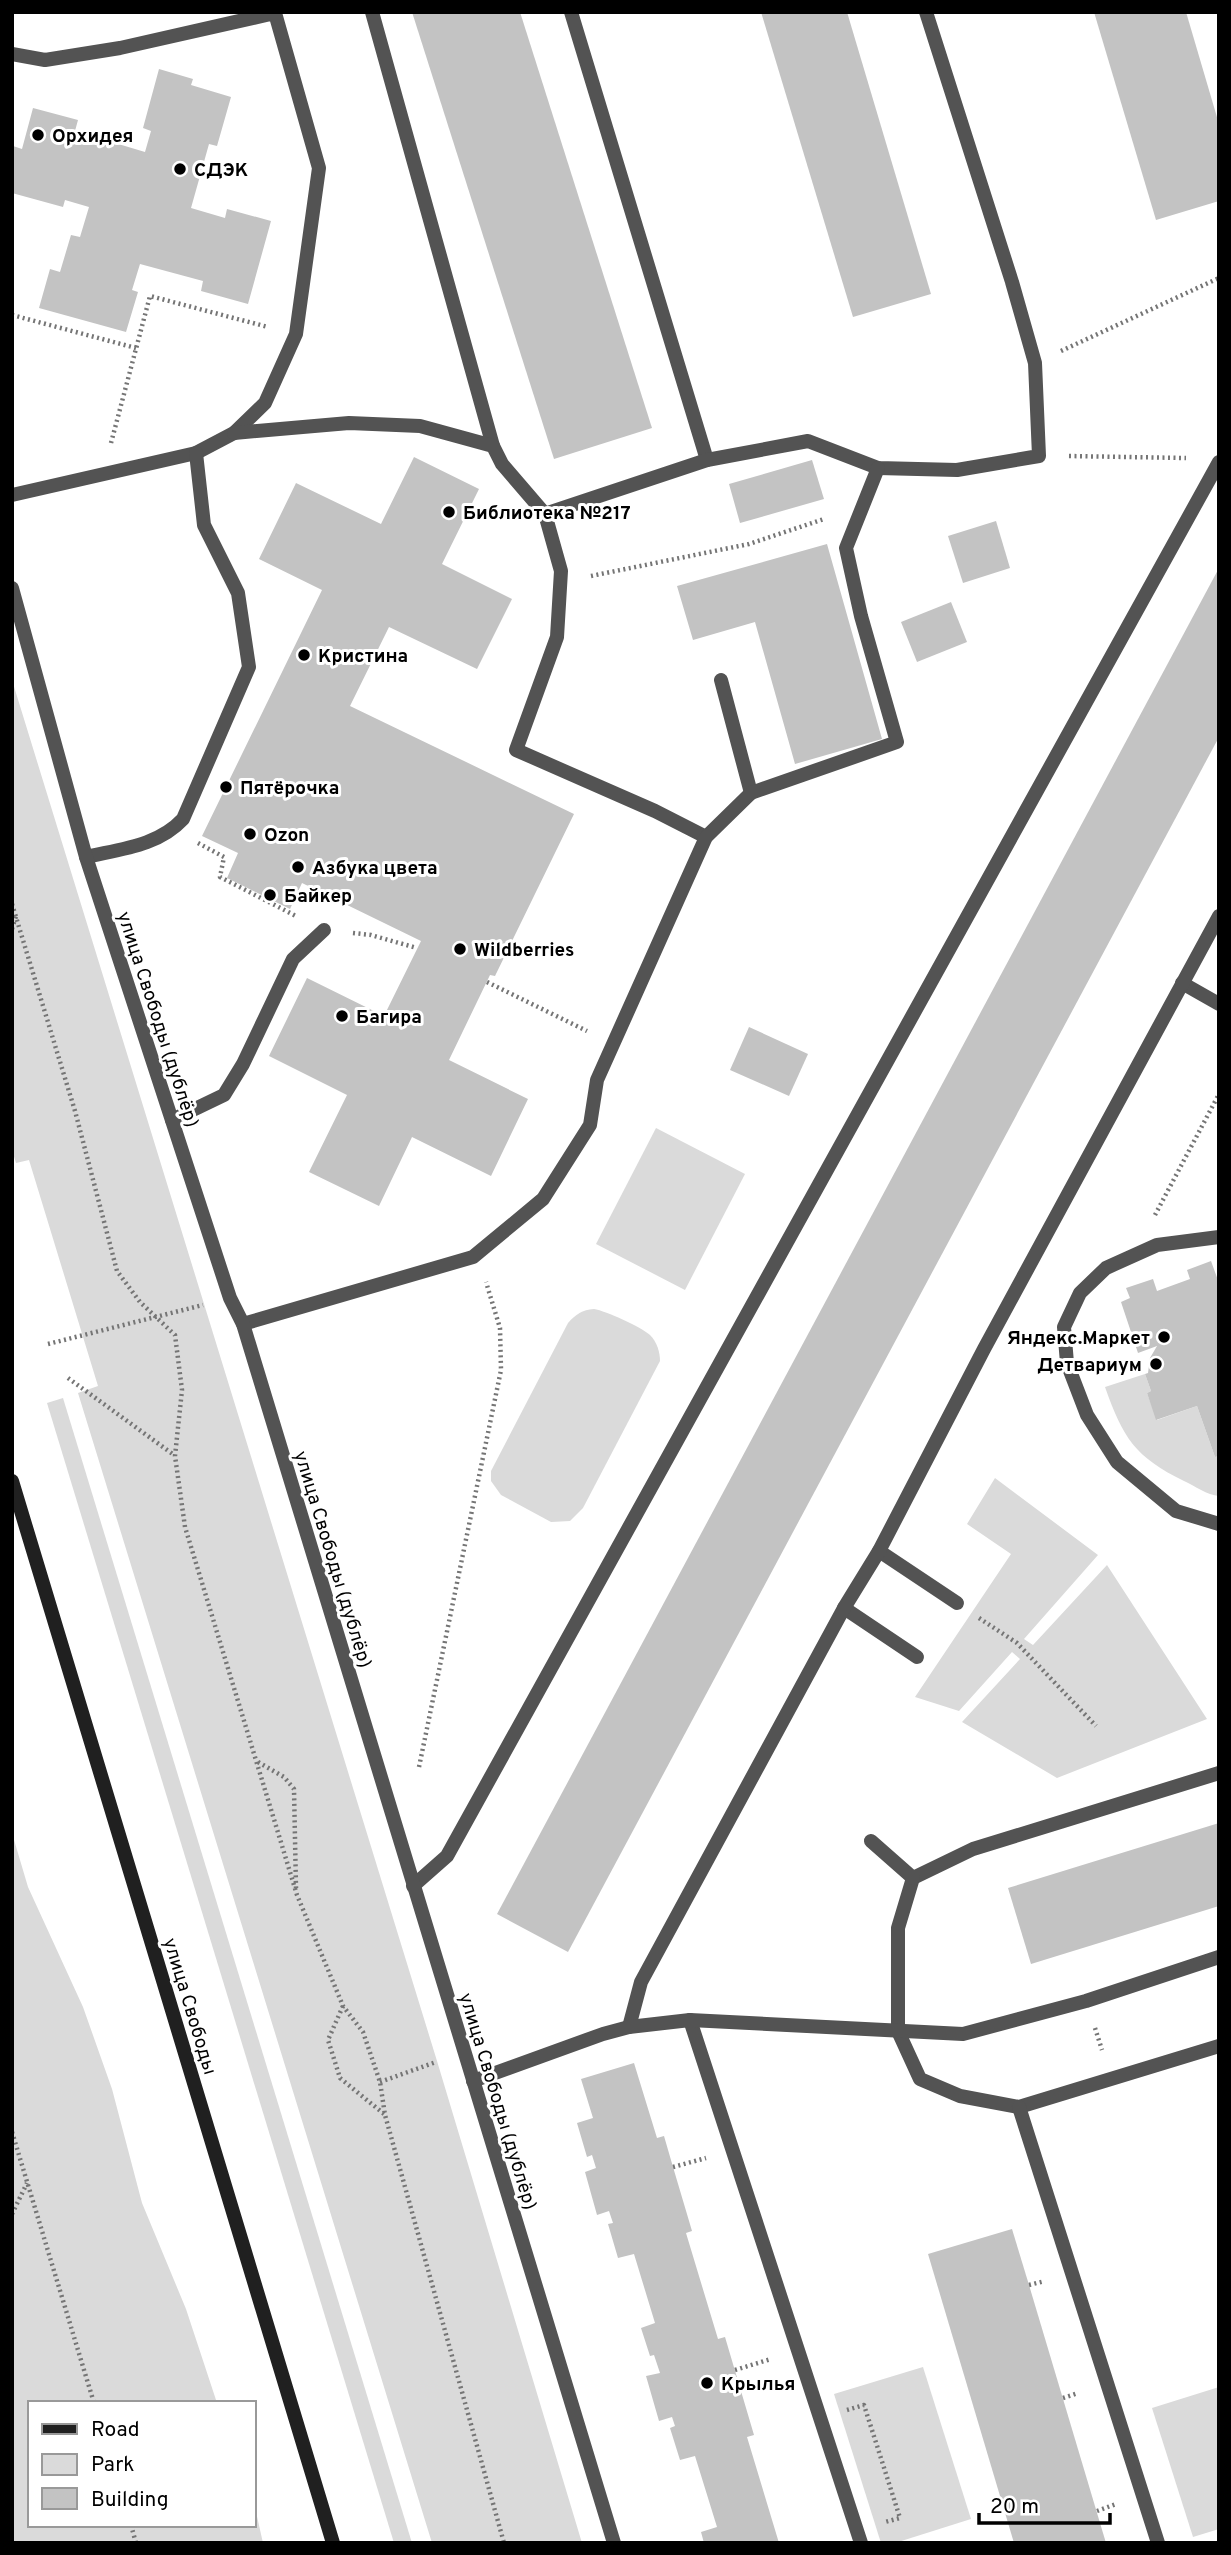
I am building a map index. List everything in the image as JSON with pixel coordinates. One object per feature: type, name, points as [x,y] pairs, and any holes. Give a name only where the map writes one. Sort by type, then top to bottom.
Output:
[{"type":"main road","name":"улица Свободы","points":[[12,1481],[333,2543]]},
{"type":"street","points":[[372,12],[493,446],[502,464],[545,514],[561,571],[557,637],[516,750],[655,811],[706,837]]},
{"type":"street","points":[[571,12],[707,460]]},
{"type":"street","points":[[545,514],[707,460],[808,441],[878,468],[957,470],[1039,456],[1035,363],[926,12]]},
{"type":"street","points":[[12,54],[45,60],[120,48],[275,13],[319,168],[296,334],[265,403],[234,433],[196,453],[12,495]]},
{"type":"street","points":[[234,433],[349,423],[420,426],[493,446]]},
{"type":"street","points":[[86,857],[146,844],[173,830],[183,818],[249,667],[238,593],[204,525],[196,453]]},
{"type":"street","points":[[413,1886],[447,1856],[1219,462]]},
{"type":"street","points":[[243,1324],[472,1257],[543,1199],[590,1125],[597,1080],[706,837],[751,793],[897,742],[861,616],[846,548],[878,468]]},
{"type":"street","name":"улица Свободы (дублёр)","points":[[12,588],[86,857],[230,1298],[243,1324],[614,2543]]},
{"type":"street","points":[[721,680],[751,793]]},
{"type":"street","points":[[629,2027],[641,1982],[844,1608],[879,1551],[984,1349],[1218,920]]},
{"type":"street","points":[[172,1121],[224,1095],[243,1064],[293,959],[324,930]]},
{"type":"street","points":[[1182,983],[1219,1004]]},
{"type":"street","points":[[1219,1237],[1157,1245],[1106,1268],[1080,1293],[1064,1327],[1067,1363],[1087,1415],[1117,1462],[1176,1511],[1219,1524]]},
{"type":"street","points":[[879,1551],[957,1603]]},
{"type":"street","points":[[844,1608],[917,1657]]},
{"type":"street","points":[[1219,1773],[973,1849],[913,1878],[898,1928],[898,2031],[920,2079],[960,2096],[1019,2108],[1219,2046]]},
{"type":"street","points":[[871,1841],[913,1878]]},
{"type":"street","points":[[473,2081],[603,2034],[629,2027],[690,2020],[963,2034],[1086,2001],[1219,1957]]},
{"type":"street","points":[[690,2020],[859,2537]]},
{"type":"street","points":[[1019,2108],[1158,2543]]},
{"type":"path","points":[[1035,363],[1219,278]]},
{"type":"path","points":[[102,475],[150,296],[296,334]]},
{"type":"path","points":[[12,315],[136,348]]},
{"type":"path","points":[[1039,456],[1191,458]]},
{"type":"path","points":[[561,584],[619,569],[749,544],[865,506]]},
{"type":"path","points":[[173,830],[224,857],[220,877],[324,930],[371,935],[417,948]]},
{"type":"path","points":[[12,904],[75,1111],[117,1271],[140,1302],[175,1335],[182,1390],[175,1456],[186,1527],[296,1895],[344,2006],[363,2032],[380,2082],[385,2115],[503,2543]]},
{"type":"path","points":[[12,929],[16,915]]},
{"type":"path","points":[[486,982],[613,1044]]},
{"type":"path","points":[[1133,1256],[1219,1094]]},
{"type":"path","points":[[419,1767],[501,1370],[500,1328],[490,1289],[472,1257]]},
{"type":"path","points":[[48,1344],[207,1304]]},
{"type":"path","points":[[68,1378],[175,1456]]},
{"type":"path","points":[[971,1613],[1017,1643],[1096,1726]]},
{"type":"path","points":[[257,1761],[285,1777],[294,1789],[296,1895]]},
{"type":"path","points":[[1086,2001],[1111,2079]]},
{"type":"path","points":[[344,2006],[328,2040],[340,2078],[385,2115]]},
{"type":"path","points":[[380,2082],[437,2062]]},
{"type":"path","points":[[12,2132],[93,2401]]},
{"type":"path","points":[[12,2214],[28,2182]]},
{"type":"path","points":[[821,2418],[864,2404],[900,2518],[859,2537]]},
{"type":"green space","points":[[12,680],[437,2061],[582,2543],[432,2543],[78,1393],[98,1386],[29,1160],[16,1163],[12,1150]]},
{"type":"green space","points":[[656,1128],[745,1174],[685,1290],[596,1244]]},
{"type":"green space","points":[[594,1309],[623,1320],[650,1335],[658,1347],[660,1361],[583,1508],[570,1521],[551,1522],[501,1495],[491,1481],[491,1471],[568,1323],[580,1313]]},
{"type":"green space","points":[[1145,1374],[1151,1391],[1147,1393],[1157,1420],[1197,1406],[1215,1457],[1219,1456],[1219,1496],[1167,1472],[1142,1454],[1125,1433],[1105,1387]]},
{"type":"green space","points":[[63,1398],[412,2543],[394,2543],[47,1403]]},
{"type":"green space","points":[[995,1478],[1098,1555],[1024,1639],[1033,1645],[1107,1565],[1207,1719],[1057,1778],[962,1722],[1020,1659],[1012,1652],[959,1711],[915,1697],[1011,1554],[967,1524]]},
{"type":"green space","points":[[12,1833],[28,1887],[83,2007],[112,2089],[142,2203],[186,2309],[216,2401],[28,2401],[28,2527],[256,2527],[256,2512],[263,2543],[12,2543]]},
{"type":"green space","points":[[923,2367],[971,2519],[895,2543],[881,2543],[834,2394]]},
{"type":"green space","points":[[1219,2387],[1219,2529],[1193,2537],[1152,2408]]},
{"type":"building","points":[[412,12],[520,12],[652,428],[554,459]]},
{"type":"building","points":[[761,12],[847,12],[931,294],[853,317]]},
{"type":"building","points":[[1094,12],[1186,12],[1219,124],[1219,201],[1156,220]]},
{"type":"building","points":[[159,69],[193,79],[191,85],[231,97],[217,146],[209,144],[191,208],[225,218],[227,209],[271,221],[248,304],[201,291],[203,281],[140,264],[132,290],[138,292],[126,332],[39,308],[50,269],[60,272],[71,235],[80,237],[89,207],[65,200],[63,207],[12,193],[13,146],[22,149],[33,108],[78,120],[75,131],[145,152],[151,131],[143,128]]},
{"type":"building","points":[[414,457],[479,489],[442,564],[512,599],[477,669],[389,627],[350,706],[574,814],[495,976],[490,975],[449,1060],[528,1099],[491,1176],[412,1137],[379,1206],[309,1172],[347,1095],[269,1056],[307,978],[384,1016],[421,941],[302,883],[290,909],[227,878],[238,853],[202,836],[322,590],[259,559],[296,483],[381,524]]},
{"type":"building","points":[[812,460],[824,499],[740,523],[729,484]]},
{"type":"building","points":[[996,521],[1010,568],[963,583],[948,536]]},
{"type":"building","points":[[827,544],[882,739],[795,764],[755,622],[693,640],[677,586]]},
{"type":"building","points":[[1219,568],[1219,737],[568,1952],[497,1914]]},
{"type":"building","points":[[951,602],[967,642],[917,662],[901,622]]},
{"type":"building","points":[[749,1027],[808,1054],[789,1096],[730,1070]]},
{"type":"building","points":[[1211,1261],[1219,1283],[1219,1456],[1215,1457],[1197,1406],[1156,1420],[1147,1393],[1151,1391],[1145,1374],[1148,1373],[1150,1358],[1157,1346],[1138,1353],[1121,1302],[1130,1298],[1126,1288],[1153,1279],[1157,1291],[1190,1279],[1187,1270]]},
{"type":"building","points":[[1219,1823],[1219,1906],[1031,1964],[1008,1888]]},
{"type":"building","points":[[634,2063],[657,2138],[664,2136],[692,2231],[686,2233],[718,2339],[725,2337],[754,2435],[747,2437],[779,2543],[704,2543],[701,2532],[717,2527],[695,2456],[680,2460],[670,2428],[675,2426],[672,2417],[659,2421],[646,2376],[660,2373],[654,2355],[650,2356],[641,2328],[655,2323],[634,2254],[618,2258],[608,2224],[613,2223],[609,2211],[597,2215],[585,2172],[596,2168],[592,2155],[587,2157],[577,2123],[593,2118],[581,2079]]},
{"type":"building","points":[[1012,2229],[1106,2543],[1014,2543],[928,2254]]},
{"type":"place","name":"Орхидея","points":[[38,135]]},
{"type":"place","name":"СДЭК","points":[[180,169]]},
{"type":"place","name":"Библиотека №217","points":[[449,512]]},
{"type":"place","name":"Кристина","points":[[304,655]]},
{"type":"place","name":"Пятёрочка","points":[[226,787]]},
{"type":"place","name":"Ozon","points":[[250,834]]},
{"type":"place","name":"Азбука цвета","points":[[298,867]]},
{"type":"place","name":"Байкер","points":[[270,895]]},
{"type":"place","name":"Wildberries","points":[[460,949]]},
{"type":"place","name":"Багира","points":[[342,1016]]},
{"type":"place","name":"Яндекс.Маркет","points":[[1164,1337]]},
{"type":"place","name":"Детвариум","points":[[1156,1364]]},
{"type":"place","name":"Крылья","points":[[707,2383]]}]
